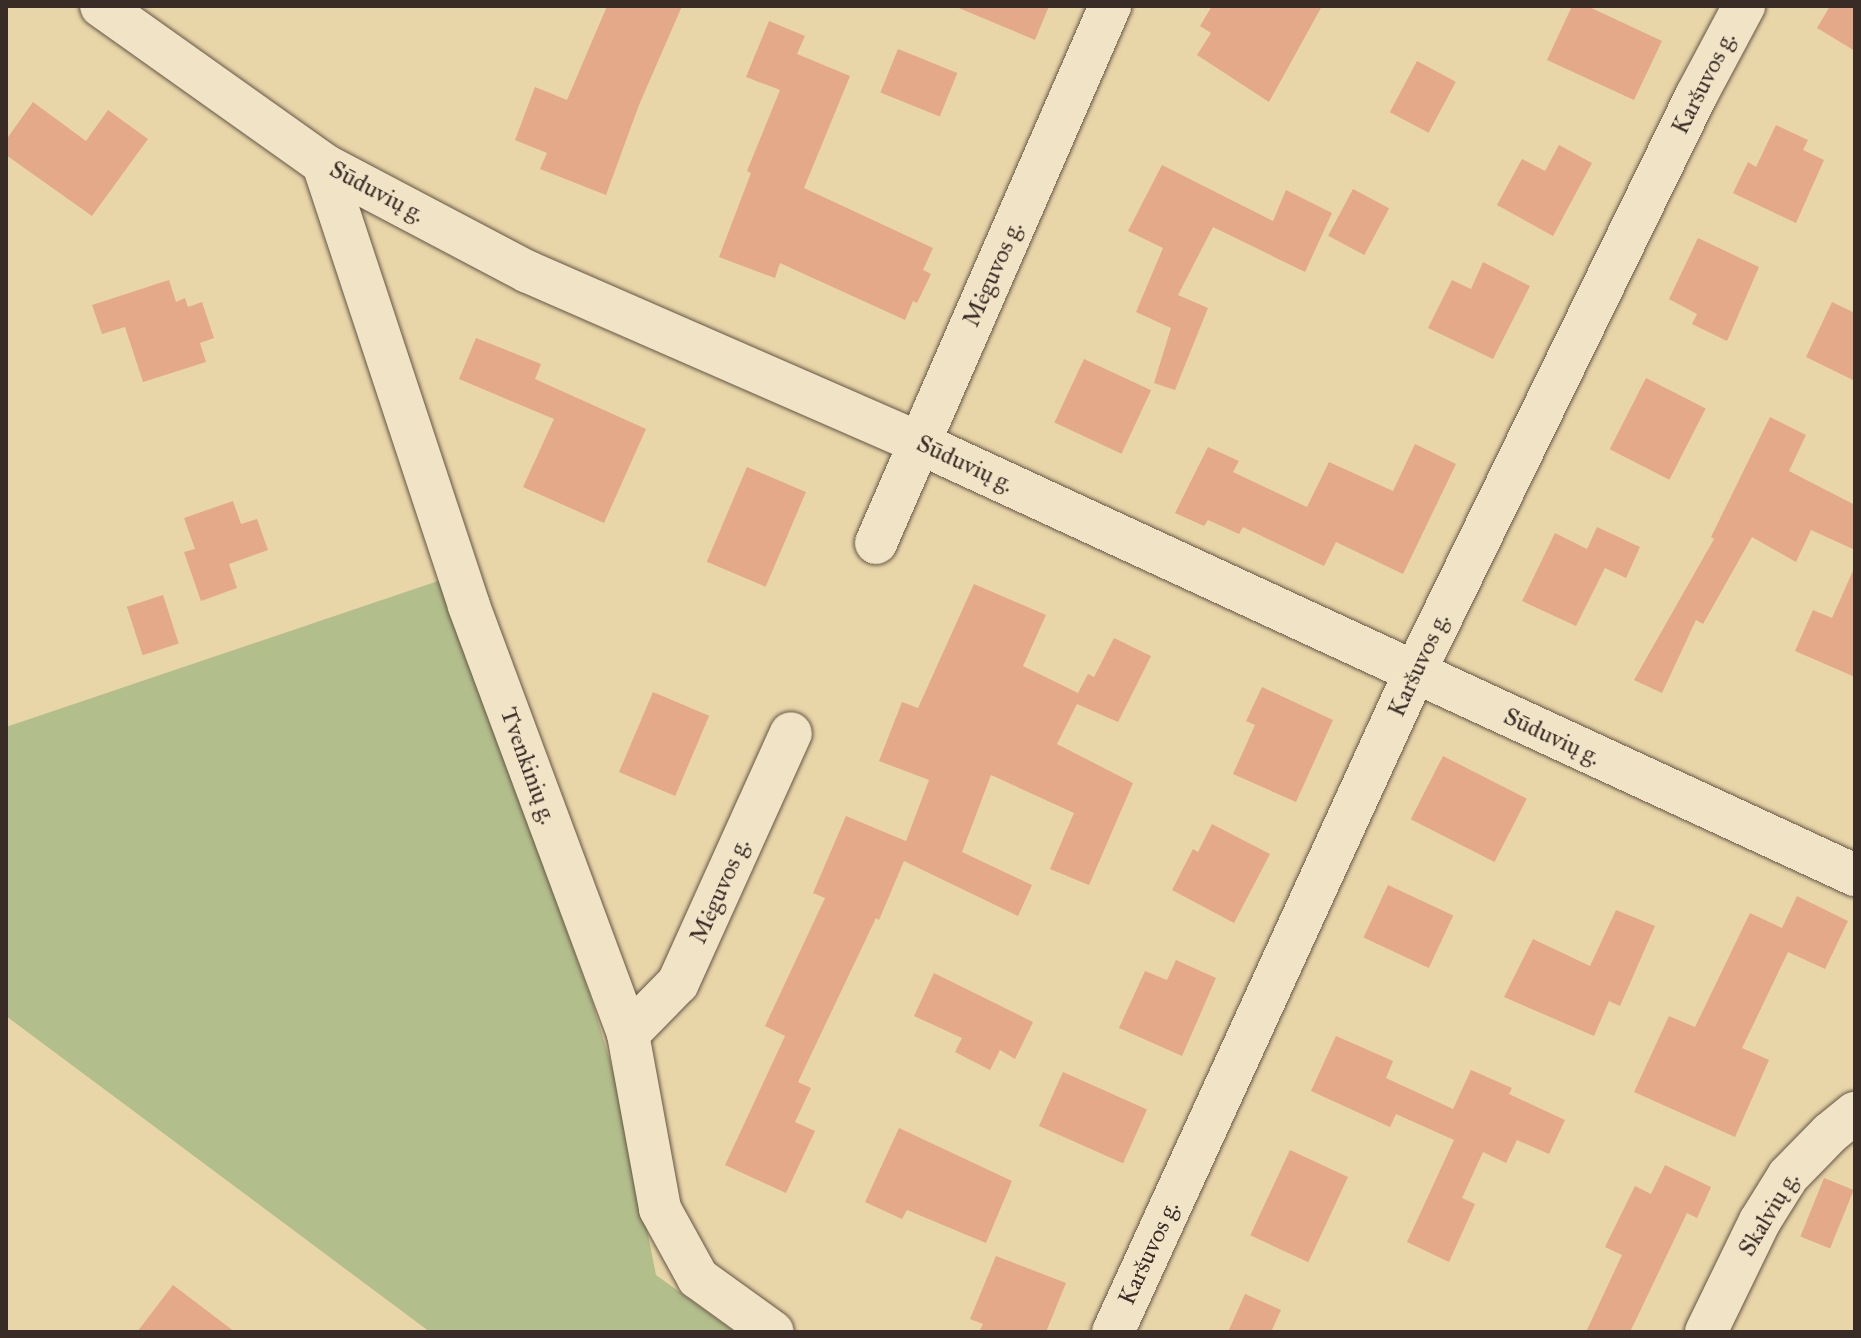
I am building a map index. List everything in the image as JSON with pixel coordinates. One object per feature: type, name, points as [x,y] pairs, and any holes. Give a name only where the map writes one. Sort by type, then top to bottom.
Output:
[{"type":"street","name":"Sūduvių g.","points":[[101,6],[323,164],[528,272],[919,443],[1855,875]]},
{"type":"street","name":"Mėguvos g.","points":[[876,543],[1110,6]]},
{"type":"street","name":"Karšuvos g.","points":[[1113,1332],[1414,674],[1697,94],[1744,6]]},
{"type":"street","name":"Tvenkinių g.","points":[[323,164],[469,606],[628,1034],[660,1209],[698,1278],[773,1332]]},
{"type":"street","name":"Mėguvos g.","points":[[628,1034],[678,983],[791,733]]},
{"type":"street","name":"Skalvių g.","points":[[1706,1332],[1760,1221],[1788,1176],[1830,1133],[1855,1113]]},
{"type":"green space","points":[[441,580],[592,1001],[621,1098],[656,1275],[735,1332],[430,1332],[6,1016],[6,727]]},
{"type":"building","points":[[607,6],[682,6],[639,105],[606,195],[540,169],[547,153],[515,140],[535,87],[567,100]]},
{"type":"building","points":[[954,6],[1049,6],[1035,40]]},
{"type":"building","points":[[1212,6],[1322,6],[1269,102],[1197,55],[1211,33],[1200,26]]},
{"type":"building","points":[[1572,6],[1587,6],[1662,41],[1634,100],[1547,60]]},
{"type":"building","points":[[1830,6],[1855,6],[1855,51],[1817,28]]},
{"type":"building","points":[[769,21],[805,36],[797,54],[850,76],[804,188],[933,248],[923,270],[931,274],[905,320],[780,263],[775,278],[719,257],[751,173],[747,171],[780,90],[746,77]]},
{"type":"building","points":[[898,49],[957,73],[940,117],[880,93]]},
{"type":"building","points":[[1417,61],[1456,82],[1429,133],[1390,112]]},
{"type":"building","points":[[33,102],[86,141],[108,110],[148,139],[92,216],[6,155],[6,140]]},
{"type":"building","points":[[1776,125],[1808,140],[1803,150],[1824,160],[1796,223],[1733,193],[1748,162],[1756,167]]},
{"type":"building","points":[[1559,145],[1592,163],[1553,236],[1497,205],[1522,159],[1545,171]]},
{"type":"building","points":[[1162,165],[1273,221],[1286,190],[1332,213],[1305,272],[1213,227],[1178,295],[1208,308],[1175,390],[1154,383],[1171,328],[1136,312],[1163,248],[1128,231]]},
{"type":"building","points":[[1353,189],[1389,208],[1364,255],[1328,236]]},
{"type":"building","points":[[1698,238],[1759,267],[1727,341],[1692,324],[1697,314],[1669,299]]},
{"type":"building","points":[[1483,262],[1530,286],[1493,359],[1428,328],[1452,280],[1471,289]]},
{"type":"building","points":[[169,280],[176,302],[185,298],[188,307],[202,302],[214,338],[200,343],[206,362],[143,382],[125,327],[102,334],[92,305]]},
{"type":"building","points":[[1832,302],[1855,313],[1855,381],[1806,357]]},
{"type":"building","points":[[476,338],[541,364],[535,379],[646,429],[604,523],[523,487],[554,419],[459,379]]},
{"type":"building","points":[[1084,359],[1151,390],[1121,454],[1054,422]]},
{"type":"building","points":[[1646,378],[1706,408],[1669,480],[1610,449]]},
{"type":"building","points":[[1770,417],[1806,435],[1789,471],[1855,505],[1855,550],[1811,530],[1796,562],[1752,537],[1703,624],[1696,620],[1662,693],[1634,680],[1714,539],[1711,537]]},
{"type":"building","points":[[1415,444],[1456,464],[1403,574],[1336,542],[1324,566],[1243,527],[1239,534],[1208,520],[1204,526],[1175,513],[1208,447],[1239,461],[1233,472],[1307,507],[1329,462],[1393,491]]},
{"type":"building","points":[[747,467],[806,492],[766,587],[707,562]]},
{"type":"building","points":[[233,501],[241,524],[257,519],[268,550],[229,564],[237,588],[201,601],[184,552],[195,549],[184,518]]},
{"type":"building","points":[[1597,527],[1640,547],[1626,578],[1605,568],[1576,626],[1522,601],[1555,533],[1587,549]]},
{"type":"building","points":[[1855,566],[1855,677],[1795,651],[1813,610],[1832,618]]},
{"type":"building","points":[[974,584],[1046,615],[1023,666],[1078,693],[1088,674],[1094,677],[1114,638],[1151,656],[1118,722],[1077,704],[1057,744],[1133,783],[1089,885],[1050,869],[1074,813],[991,775],[962,852],[1032,885],[1018,916],[904,861],[879,920],[876,918],[798,1082],[811,1088],[795,1122],[815,1131],[786,1193],[725,1165],[785,1036],[765,1026],[825,898],[813,893],[846,816],[906,841],[929,780],[879,761],[902,702],[918,708]]},
{"type":"building","points":[[163,595],[179,644],[143,655],[127,607]]},
{"type":"building","points":[[1262,687],[1333,720],[1296,802],[1233,774],[1255,725],[1246,721]]},
{"type":"building","points":[[653,692],[709,716],[675,796],[619,772]]},
{"type":"building","points":[[1443,756],[1527,799],[1495,862],[1411,819]]},
{"type":"building","points":[[1212,824],[1270,854],[1234,923],[1172,890],[1193,849],[1198,852]]},
{"type":"building","points":[[1388,885],[1453,915],[1429,968],[1363,938]]},
{"type":"building","points":[[1797,896],[1848,921],[1825,969],[1788,952],[1742,1048],[1769,1060],[1735,1137],[1634,1092],[1669,1016],[1695,1027],[1750,913],[1782,928]]},
{"type":"building","points":[[1616,910],[1655,926],[1620,1006],[1609,1001],[1594,1036],[1504,997],[1533,939],[1590,966]]},
{"type":"building","points":[[1176,960],[1216,978],[1182,1056],[1119,1028],[1145,971],[1167,980]]},
{"type":"building","points":[[934,973],[1033,1022],[1015,1059],[1000,1050],[990,1070],[955,1052],[962,1038],[914,1016]]},
{"type":"building","points":[[1336,1036],[1393,1061],[1386,1078],[1453,1109],[1471,1070],[1512,1088],[1509,1094],[1565,1120],[1549,1154],[1517,1140],[1506,1163],[1483,1152],[1462,1198],[1475,1204],[1449,1262],[1407,1242],[1454,1140],[1396,1114],[1390,1127],[1311,1091]]},
{"type":"building","points":[[1063,1072],[1147,1109],[1123,1163],[1039,1126]]},
{"type":"building","points":[[899,1128],[1012,1181],[986,1243],[907,1210],[902,1219],[865,1202]]},
{"type":"building","points":[[1290,1150],[1348,1177],[1308,1262],[1250,1235]]},
{"type":"building","points":[[1665,1165],[1711,1187],[1697,1218],[1687,1213],[1630,1332],[1586,1332],[1622,1255],[1605,1247],[1635,1186],[1651,1194]]},
{"type":"building","points":[[1824,1178],[1854,1190],[1830,1248],[1800,1236]]},
{"type":"building","points":[[996,1256],[1066,1283],[1046,1332],[979,1332],[983,1324],[970,1319]]},
{"type":"building","points":[[173,1285],[235,1332],[137,1332]]},
{"type":"building","points":[[1245,1294],[1281,1310],[1271,1332],[1228,1332]]}]
